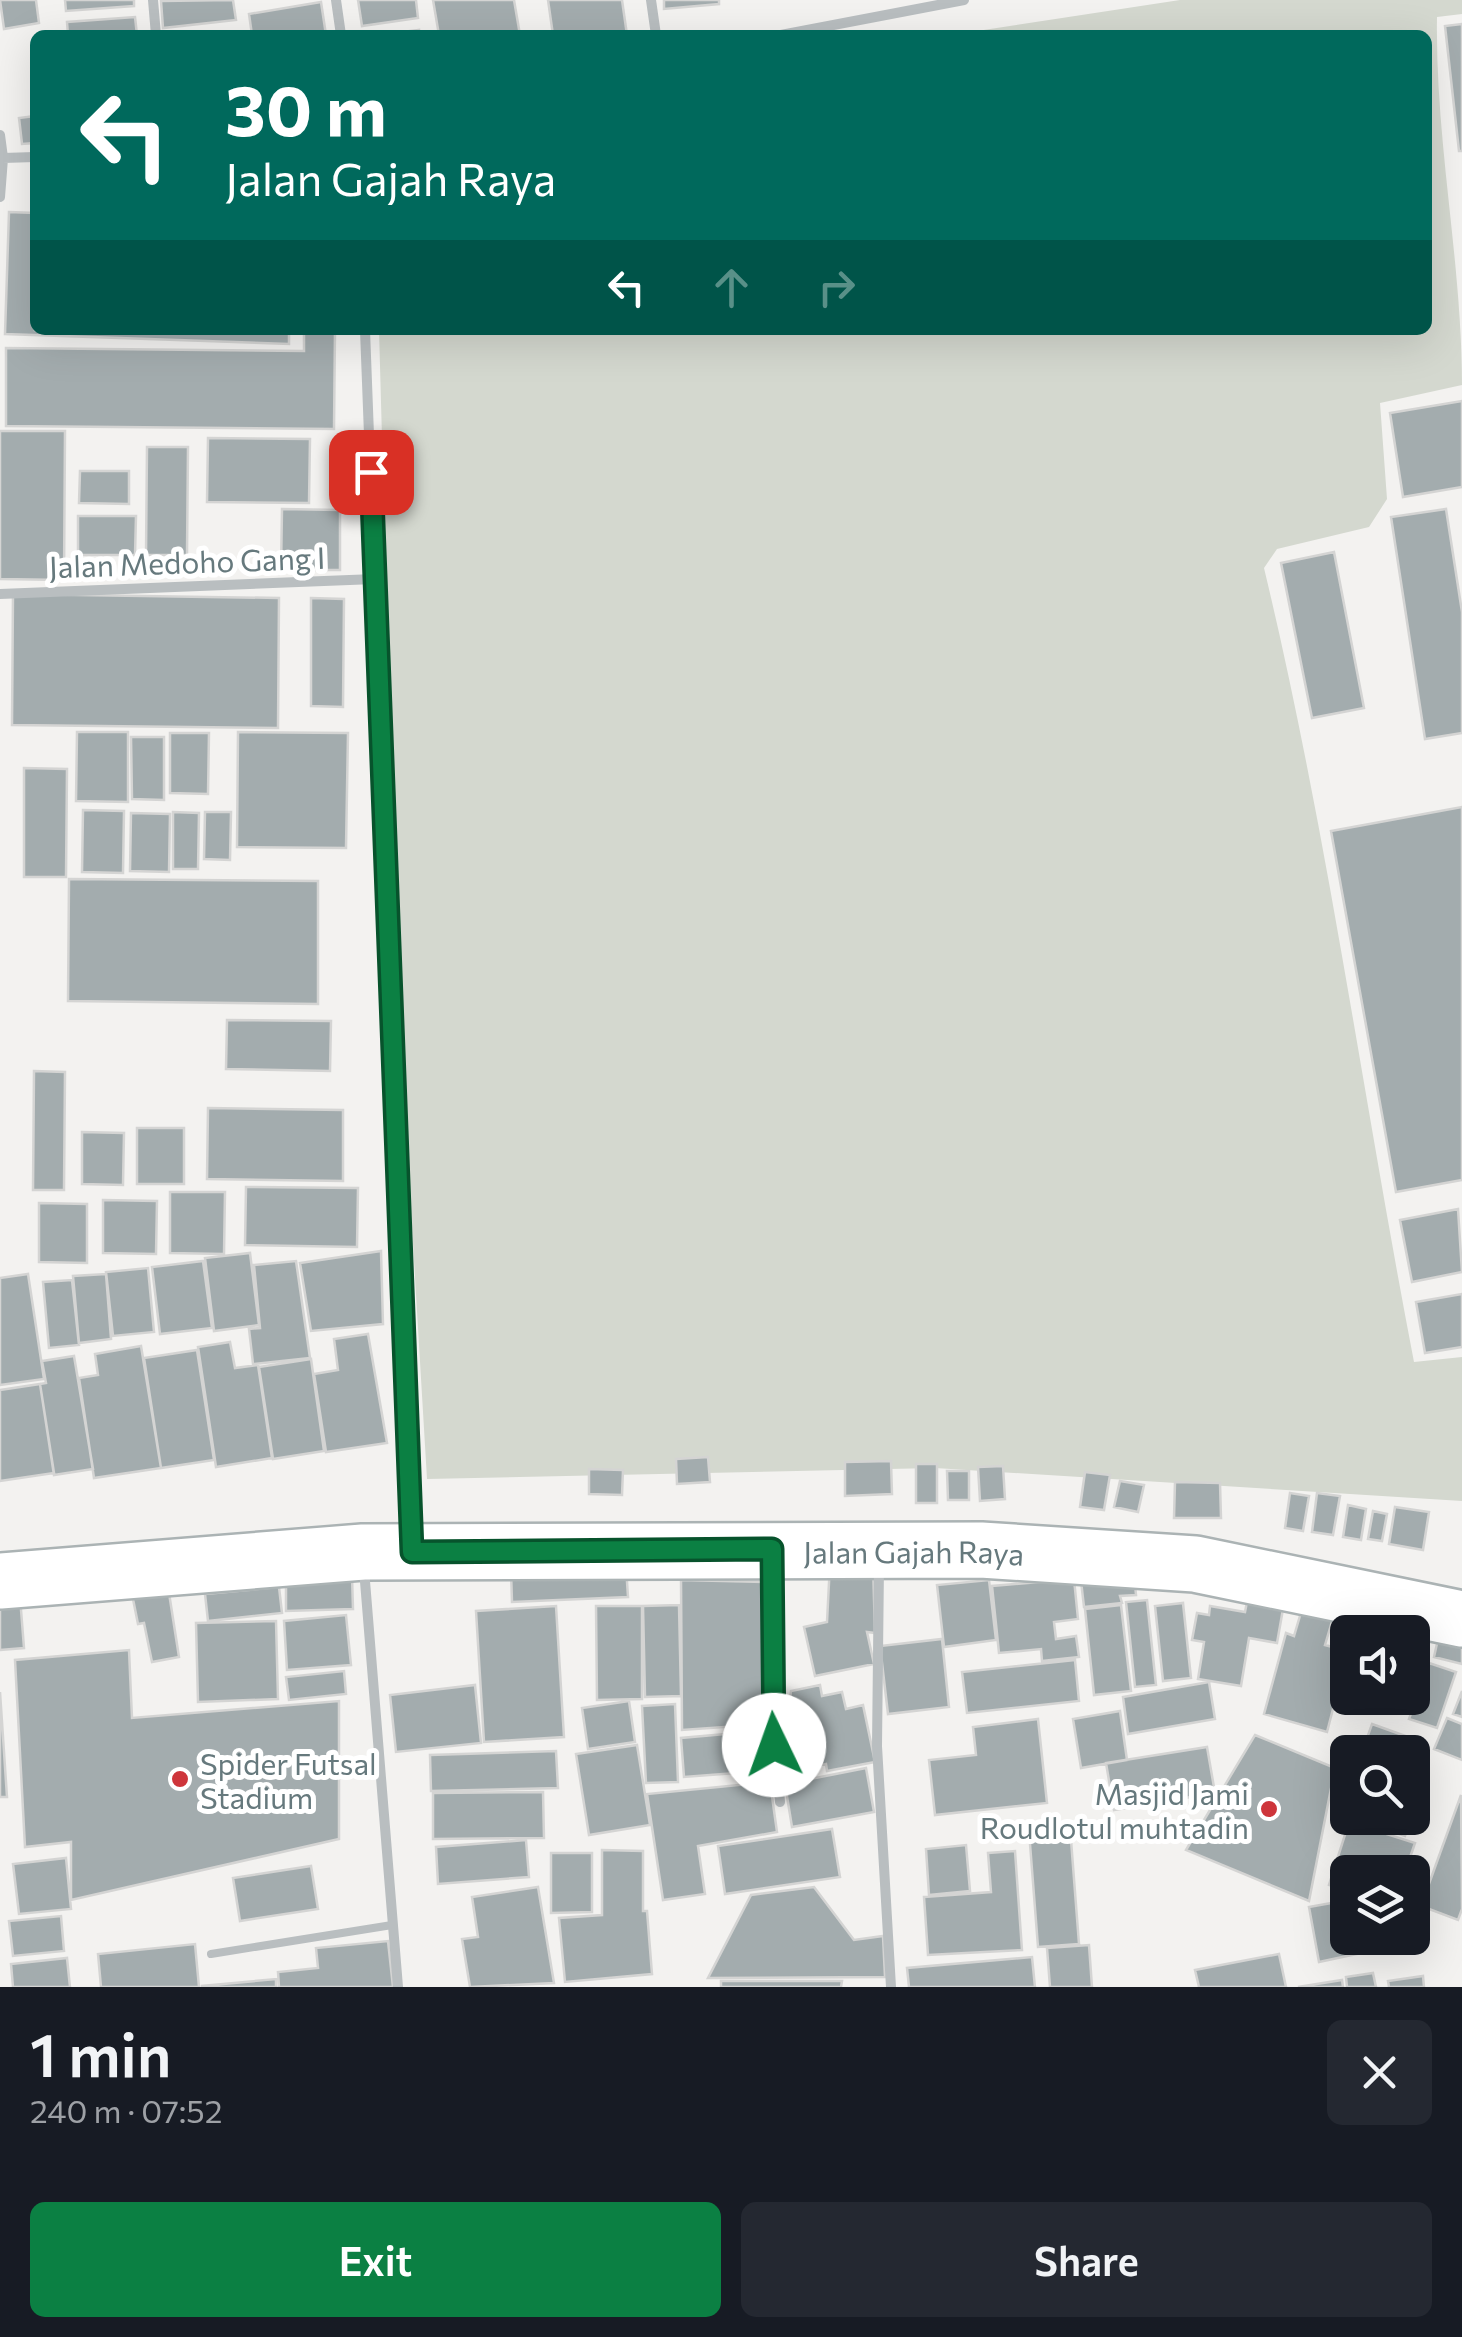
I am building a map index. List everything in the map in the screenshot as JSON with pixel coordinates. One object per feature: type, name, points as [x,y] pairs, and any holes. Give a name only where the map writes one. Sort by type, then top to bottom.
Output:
[{"type":"main road","name":"Jalan Gajah Raya","points":[[0,1580],[387,1552],[772,1549],[1120,1556],[1195,1564],[1462,1618]]},
{"type":"street","points":[[153,0],[156,30]]},
{"type":"street","points":[[336,0],[341,30]]},
{"type":"street","points":[[651,0],[655,30]]},
{"type":"street","points":[[811,30],[964,0]]},
{"type":"street","points":[[0,135],[0,197]]},
{"type":"street","points":[[3,158],[30,157]]},
{"type":"street","points":[[365,335],[375,578],[392,1925],[398,1987]]},
{"type":"street","name":"Jalan Medoho Gang I","points":[[0,594],[375,578]]},
{"type":"street","points":[[772,1549],[771,1696],[780,1802]]},
{"type":"street","points":[[879,1550],[878,1746],[890,1987]]},
{"type":"lane","points":[[908,0],[911,13]]},
{"type":"lane","points":[[212,1954],[392,1925]]},
{"type":"shaded area","points":[[1180,0],[1462,0],[1462,14],[1437,17],[1440,110],[1458,293],[1462,385],[1380,403],[1387,499],[1369,527],[1277,549],[1264,568],[1326,865],[1414,1362],[1462,1357],[1462,1501],[935,1468],[427,1479],[397,976],[379,335],[1432,335],[1432,30],[984,30]]},
{"type":"building","points":[[0,0],[36,0],[39,23],[4,29]]},
{"type":"building","points":[[65,0],[134,0],[134,6],[66,11]]},
{"type":"building","points":[[233,0],[236,20],[163,28],[161,1]]},
{"type":"building","points":[[358,0],[416,0],[418,18],[362,26]]},
{"type":"building","points":[[433,0],[514,0],[519,30],[438,30]]},
{"type":"building","points":[[548,0],[622,0],[626,30],[552,30]]},
{"type":"building","points":[[664,0],[719,0],[719,4],[664,9]]},
{"type":"building","points":[[321,2],[325,30],[251,30],[249,14]]},
{"type":"building","points":[[135,17],[136,30],[68,30],[67,22]]},
{"type":"building","points":[[1462,24],[1462,151],[1459,151],[1445,26]]},
{"type":"building","points":[[30,117],[30,143],[22,144],[19,118]]},
{"type":"building","points":[[9,212],[30,213],[30,335],[5,334]]},
{"type":"building","points":[[33,335],[289,335],[289,344]]},
{"type":"building","points":[[304,335],[335,335],[334,429],[6,426],[6,348],[304,351]]},
{"type":"building","points":[[1462,401],[1462,487],[1403,497],[1390,413]]},
{"type":"building","points":[[0,431],[65,431],[64,580],[0,579]]},
{"type":"building","points":[[208,438],[310,439],[309,503],[207,502]]},
{"type":"building","points":[[147,447],[188,447],[187,555],[146,555]]},
{"type":"building","points":[[80,471],[129,471],[129,504],[79,503]]},
{"type":"building","points":[[282,509],[340,510],[340,570],[281,570]]},
{"type":"building","points":[[1446,509],[1462,612],[1462,733],[1425,739],[1391,517]]},
{"type":"building","points":[[78,516],[136,516],[135,555],[78,555]]},
{"type":"building","points":[[1334,552],[1364,708],[1312,718],[1281,563]]},
{"type":"building","points":[[13,594],[279,598],[278,728],[12,725]]},
{"type":"building","points":[[311,598],[344,599],[343,707],[311,706]]},
{"type":"building","points":[[77,732],[128,732],[128,802],[76,801]]},
{"type":"building","points":[[238,732],[348,733],[346,848],[237,847]]},
{"type":"building","points":[[170,733],[209,733],[208,794],[170,793]]},
{"type":"building","points":[[131,737],[164,737],[164,800],[132,799]]},
{"type":"building","points":[[24,768],[67,769],[66,877],[24,877]]},
{"type":"building","points":[[1462,807],[1462,1180],[1396,1192],[1331,831]]},
{"type":"building","points":[[83,810],[124,811],[123,873],[82,872]]},
{"type":"building","points":[[173,812],[199,813],[198,869],[173,869]]},
{"type":"building","points":[[205,812],[231,812],[230,860],[204,859]]},
{"type":"building","points":[[131,813],[170,814],[169,872],[130,871]]},
{"type":"building","points":[[69,879],[318,881],[318,1004],[68,1001]]},
{"type":"building","points":[[227,1020],[331,1021],[330,1071],[226,1069]]},
{"type":"building","points":[[34,1071],[65,1072],[64,1190],[33,1190]]},
{"type":"building","points":[[208,1108],[343,1110],[343,1181],[207,1179]]},
{"type":"building","points":[[137,1128],[184,1128],[184,1184],[137,1184]]},
{"type":"building","points":[[82,1132],[124,1133],[123,1185],[82,1184]]},
{"type":"building","points":[[246,1187],[358,1188],[357,1247],[245,1245]]},
{"type":"building","points":[[170,1192],[225,1192],[224,1254],[170,1253]]},
{"type":"building","points":[[103,1200],[157,1201],[156,1254],[103,1253]]},
{"type":"building","points":[[39,1203],[87,1204],[87,1263],[39,1262]]},
{"type":"building","points":[[1458,1209],[1462,1272],[1412,1282],[1400,1220]]},
{"type":"building","points":[[381,1251],[383,1324],[311,1331],[300,1263]]},
{"type":"building","points":[[250,1253],[259,1325],[214,1331],[205,1258]]},
{"type":"building","points":[[203,1261],[212,1328],[160,1334],[152,1267]]},
{"type":"building","points":[[296,1261],[310,1358],[253,1364],[249,1329],[260,1328],[254,1265]]},
{"type":"building","points":[[148,1268],[154,1332],[113,1336],[106,1272]]},
{"type":"building","points":[[28,1274],[44,1379],[0,1385],[0,1278]]},
{"type":"building","points":[[106,1274],[111,1339],[79,1343],[73,1276]]},
{"type":"building","points":[[72,1280],[79,1345],[49,1348],[43,1282]]},
{"type":"building","points":[[1462,1294],[1462,1347],[1425,1353],[1416,1302]]},
{"type":"building","points":[[368,1334],[387,1443],[326,1452],[314,1374],[338,1370],[334,1339]]},
{"type":"building","points":[[230,1342],[235,1368],[258,1365],[272,1458],[216,1467],[198,1347]]},
{"type":"building","points":[[141,1346],[161,1468],[94,1478],[79,1378],[98,1375],[95,1354]]},
{"type":"building","points":[[197,1350],[214,1460],[161,1468],[144,1358]]},
{"type":"building","points":[[74,1356],[93,1469],[54,1475],[40,1384],[46,1383],[42,1361]]},
{"type":"building","points":[[311,1359],[324,1451],[273,1459],[259,1367]]},
{"type":"building","points":[[40,1384],[54,1473],[0,1481],[0,1390]]},
{"type":"building","points":[[708,1457],[710,1482],[677,1484],[676,1459]]},
{"type":"building","points":[[891,1461],[892,1494],[845,1496],[845,1462]]},
{"type":"building","points":[[916,1464],[937,1464],[937,1503],[916,1503]]},
{"type":"building","points":[[1003,1466],[1005,1499],[980,1501],[978,1467]]},
{"type":"building","points":[[589,1469],[623,1470],[622,1495],[589,1494]]},
{"type":"building","points":[[947,1471],[969,1471],[969,1500],[948,1500]]},
{"type":"building","points":[[1085,1472],[1110,1475],[1104,1510],[1080,1507]]},
{"type":"building","points":[[1120,1481],[1144,1485],[1138,1512],[1114,1507]]},
{"type":"building","points":[[1175,1482],[1220,1483],[1221,1518],[1174,1518]]},
{"type":"building","points":[[1290,1493],[1309,1496],[1303,1531],[1285,1528]]},
{"type":"building","points":[[1317,1493],[1340,1496],[1333,1535],[1312,1532]]},
{"type":"building","points":[[1348,1505],[1366,1509],[1361,1540],[1343,1537]]},
{"type":"building","points":[[1395,1507],[1429,1512],[1423,1550],[1389,1544]]},
{"type":"building","points":[[1373,1511],[1387,1514],[1382,1541],[1368,1539]]},
{"type":"building","points":[[830,1563],[873,1564],[875,1633],[867,1632],[874,1664],[815,1676],[804,1627],[827,1622]]},
{"type":"building","points":[[626,1566],[628,1597],[512,1602],[511,1571]]},
{"type":"building","points":[[1134,1573],[1136,1595],[1120,1596],[1122,1603],[1084,1607],[1081,1581]]},
{"type":"building","points":[[352,1576],[353,1609],[286,1611],[286,1579]]},
{"type":"building","points":[[1074,1579],[1078,1619],[1054,1622],[1056,1639],[1076,1636],[1079,1657],[1042,1661],[1041,1649],[999,1653],[992,1586]]},
{"type":"building","points":[[681,1580],[765,1582],[767,1724],[682,1730]]},
{"type":"building","points":[[989,1580],[996,1640],[944,1647],[937,1585]]},
{"type":"building","points":[[279,1587],[282,1613],[208,1621],[205,1594]]},
{"type":"building","points":[[169,1593],[179,1657],[152,1662],[144,1623],[138,1624],[133,1599]]},
{"type":"building","points":[[20,1597],[24,1648],[0,1650],[0,1598]]},
{"type":"building","points":[[1147,1600],[1156,1685],[1135,1687],[1126,1602]]},
{"type":"building","points":[[1247,1602],[1283,1609],[1277,1643],[1249,1638],[1241,1686],[1198,1679],[1204,1642],[1192,1640],[1197,1613],[1209,1615],[1210,1606],[1245,1612]]},
{"type":"building","points":[[1183,1603],[1191,1678],[1163,1681],[1155,1606]]},
{"type":"building","points":[[679,1605],[681,1696],[645,1697],[643,1606]]},
{"type":"building","points":[[1121,1605],[1131,1691],[1094,1695],[1085,1609]]},
{"type":"building","points":[[556,1606],[564,1737],[484,1742],[476,1611]]},
{"type":"building","points":[[596,1606],[642,1606],[642,1699],[597,1700]]},
{"type":"building","points":[[1302,1609],[1330,1617],[1325,1645],[1330,1646],[1331,1715],[1327,1732],[1264,1714],[1286,1633],[1294,1636]]},
{"type":"building","points":[[346,1615],[351,1665],[287,1670],[284,1621]]},
{"type":"building","points":[[276,1621],[278,1699],[198,1702],[196,1623]]},
{"type":"building","points":[[1440,1630],[1462,1635],[1462,1664],[1434,1657]]},
{"type":"building","points":[[942,1639],[949,1707],[888,1714],[880,1646]]},
{"type":"building","name":"Spider Futsal Stadium","points":[[129,1650],[132,1718],[339,1701],[339,1839],[71,1900],[71,1842],[25,1847],[15,1660]]},
{"type":"building","points":[[1075,1660],[1079,1701],[967,1713],[962,1672]]},
{"type":"building","points":[[1430,1663],[1456,1672],[1437,1728],[1409,1719],[1410,1715],[1430,1715]]},
{"type":"building","points":[[344,1671],[346,1694],[289,1700],[286,1677]]},
{"type":"building","points":[[1209,1682],[1215,1719],[1128,1734],[1123,1697]]},
{"type":"building","points":[[475,1685],[481,1743],[396,1752],[390,1695]]},
{"type":"building","points":[[820,1685],[822,1696],[842,1692],[846,1709],[863,1705],[875,1762],[827,1771],[826,1764],[781,1773],[791,1691]]},
{"type":"building","points":[[1462,1691],[1462,1717],[1453,1714]]},
{"type":"building","points":[[0,1692],[7,1797],[0,1797]]},
{"type":"building","points":[[629,1701],[635,1742],[588,1749],[582,1708]]},
{"type":"building","points":[[675,1704],[678,1782],[646,1783],[642,1706]]},
{"type":"building","points":[[1120,1711],[1127,1760],[1081,1768],[1073,1719]]},
{"type":"building","points":[[1447,1718],[1462,1724],[1462,1760],[1434,1749]]},
{"type":"building","points":[[1038,1719],[1047,1803],[935,1815],[929,1760],[976,1755],[973,1727]]},
{"type":"building","points":[[1372,1724],[1403,1735],[1368,1735]]},
{"type":"building","points":[[759,1731],[762,1771],[684,1777],[681,1738]]},
{"type":"building","name":"Masjid Jami Roudlotul muhtadin","points":[[1255,1735],[1330,1766],[1330,1794],[1309,1901],[1186,1850]]},
{"type":"building","points":[[637,1745],[650,1825],[589,1835],[576,1754]]},
{"type":"building","points":[[1207,1747],[1215,1793],[1114,1810],[1106,1763]]},
{"type":"building","points":[[556,1751],[558,1788],[431,1791],[430,1755]]},
{"type":"building","points":[[866,1768],[874,1812],[792,1827],[785,1784]]},
{"type":"building","points":[[770,1782],[777,1832],[698,1846],[705,1894],[663,1900],[647,1794]]},
{"type":"building","points":[[543,1792],[544,1838],[433,1839],[433,1793]]},
{"type":"building","points":[[1461,1795],[1462,1909],[1458,1920],[1430,1909],[1430,1881]]},
{"type":"building","points":[[1070,1827],[1079,1944],[1038,1947],[1029,1831]]},
{"type":"building","points":[[832,1829],[840,1877],[725,1894],[718,1846]]},
{"type":"building","points":[[1345,1835],[1390,1835],[1415,1843],[1411,1855],[1339,1855]]},
{"type":"building","points":[[526,1840],[529,1877],[438,1884],[436,1847]]},
{"type":"building","points":[[966,1845],[970,1891],[929,1895],[926,1849]]},
{"type":"building","points":[[602,1850],[643,1851],[643,1911],[647,1911],[652,1974],[565,1982],[559,1918],[602,1915]]},
{"type":"building","points":[[1015,1851],[1022,1950],[928,1955],[924,1897],[991,1892],[988,1853]]},
{"type":"building","points":[[551,1853],[592,1853],[592,1912],[551,1913]]},
{"type":"building","points":[[66,1858],[71,1909],[19,1914],[13,1864]]},
{"type":"building","points":[[311,1866],[318,1909],[240,1921],[233,1878]]},
{"type":"building","points":[[538,1887],[554,1983],[470,1987],[462,1939],[478,1937],[472,1897]]},
{"type":"building","points":[[814,1887],[854,1940],[883,1936],[885,1977],[708,1978],[751,1895]]},
{"type":"building","points":[[1330,1903],[1330,1955],[1352,1955],[1319,1962],[1309,1907]]},
{"type":"building","points":[[61,1916],[64,1951],[13,1956],[9,1921]]},
{"type":"building","points":[[388,1941],[393,1987],[279,1987],[278,1972],[318,1968],[316,1948]]},
{"type":"building","points":[[195,1944],[199,1987],[101,1987],[98,1954]]},
{"type":"building","points":[[1089,1945],[1092,1987],[1050,1987],[1047,1948]]},
{"type":"building","points":[[1279,1954],[1286,1987],[1199,1987],[1195,1970]]},
{"type":"building","points":[[1032,1957],[1035,1987],[909,1987],[907,1968]]},
{"type":"building","points":[[67,1958],[70,1987],[13,1987],[11,1964]]},
{"type":"building","points":[[1373,1973],[1376,1987],[1347,1987],[1346,1977]]},
{"type":"building","points":[[1423,1976],[1424,1987],[1389,1987],[1388,1981]]},
{"type":"building","points":[[276,1979],[276,1987],[202,1987],[202,1986]]},
{"type":"building","points":[[1342,1980],[1343,1987],[1298,1987]]},
{"type":"building","points":[[721,1981],[842,1981],[841,1987],[721,1987]]},
{"type":"place","name":"Spider Futsal Stadium","points":[[180,1779]]},
{"type":"place","name":"Masjid Jami Roudlotul muhtadin","points":[[1269,1809]]},
{"type":"route","points":[[371,472],[412,1552],[772,1549],[774,1745]]}]
